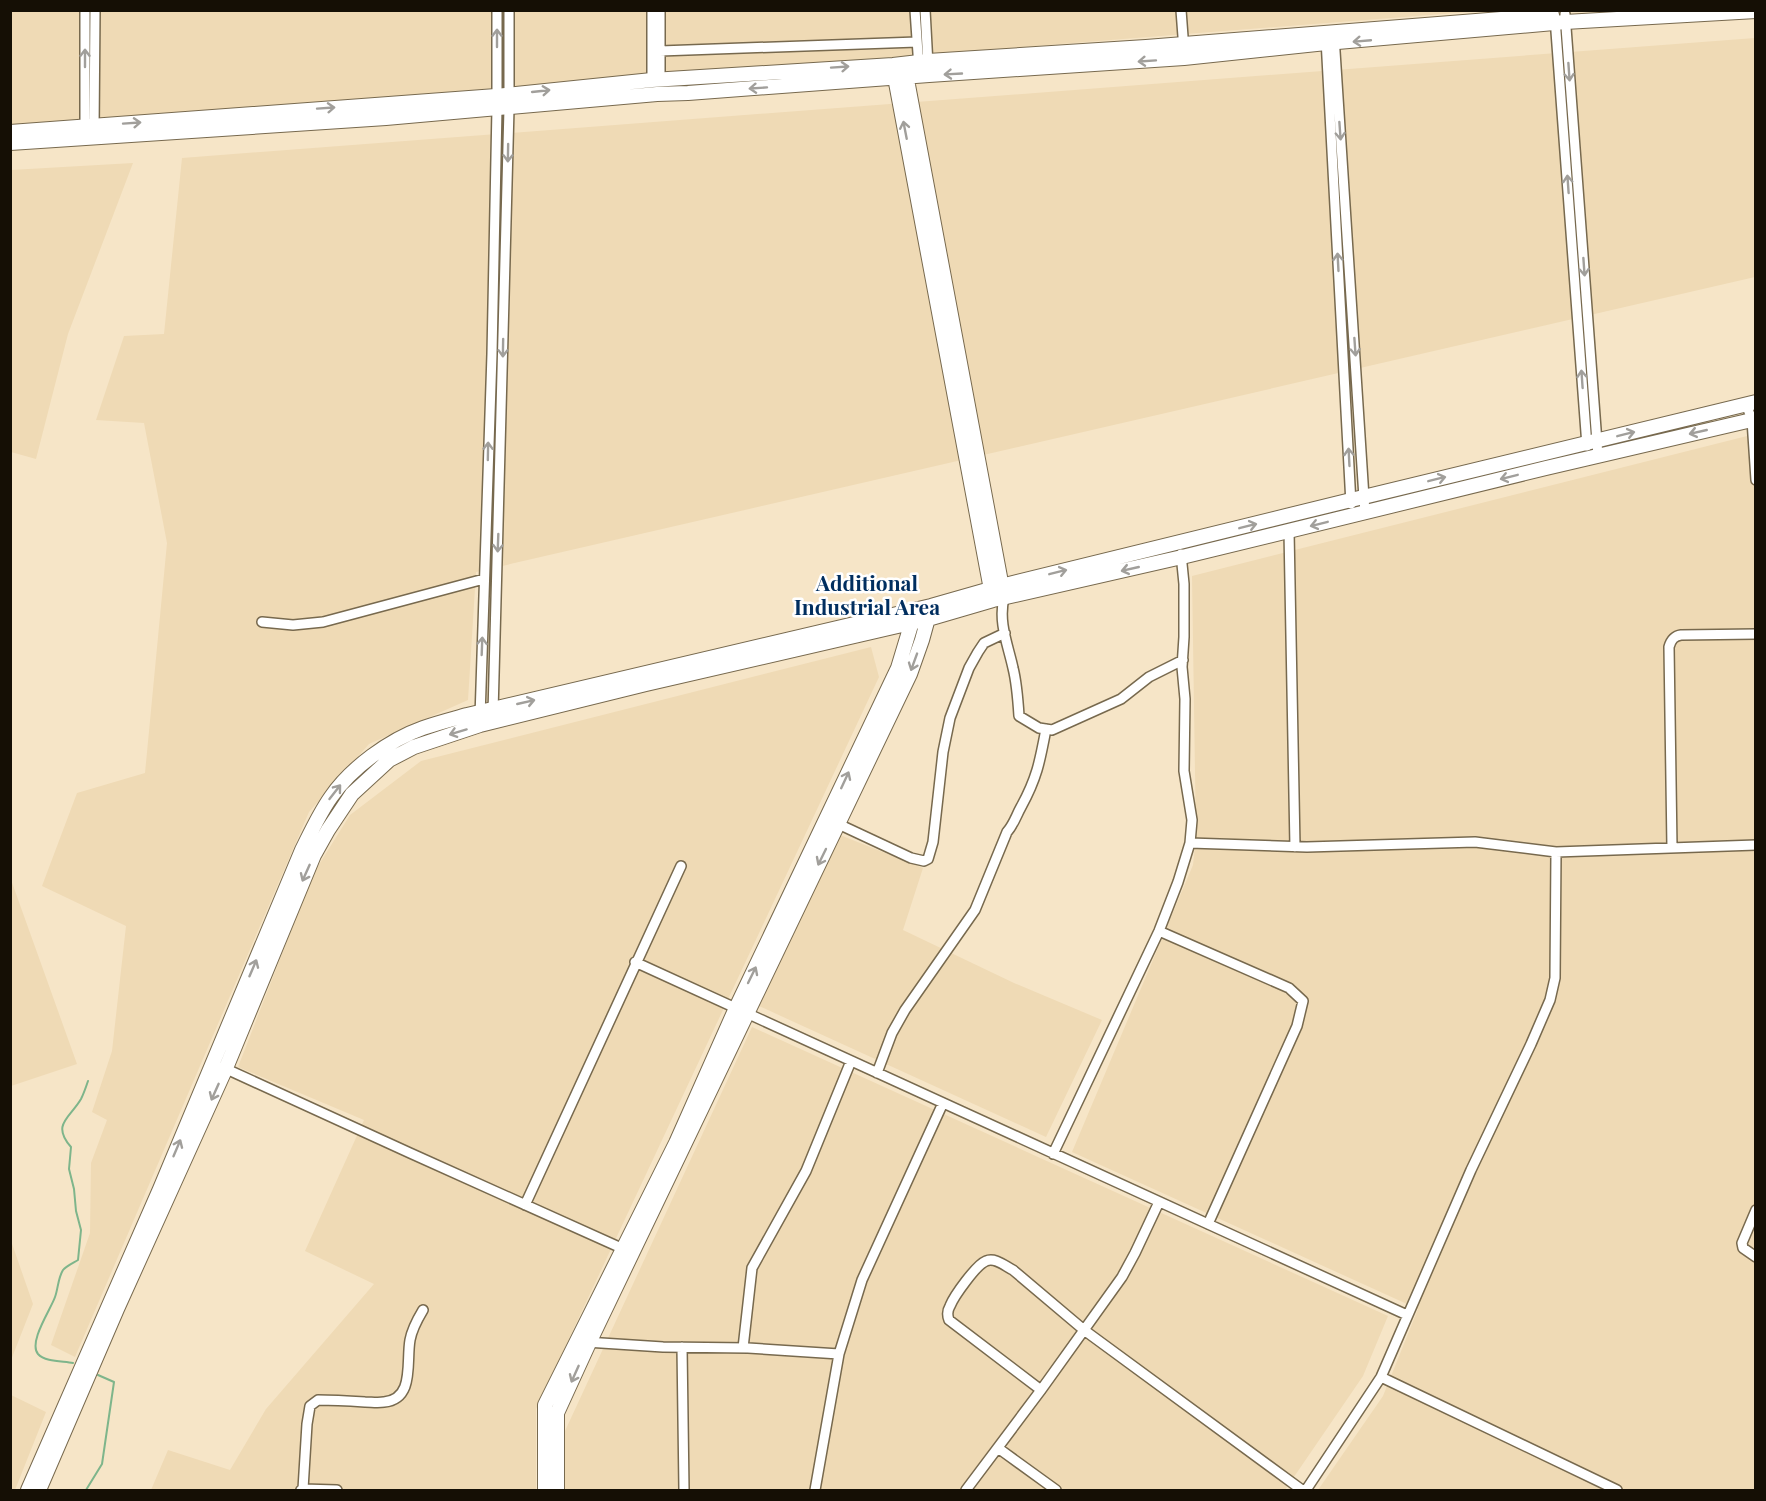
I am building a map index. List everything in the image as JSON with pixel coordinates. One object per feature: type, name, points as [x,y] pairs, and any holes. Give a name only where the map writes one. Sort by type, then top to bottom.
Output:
[{"type":"street","points":[[85,10],[90,131]]},
{"type":"street","points":[[90,131],[94,10]]},
{"type":"street","points":[[487,718],[505,249],[503,102],[497,10]]},
{"type":"street","points":[[487,718],[484,579],[493,250],[509,10]]},
{"type":"street","points":[[652,10],[656,80]]},
{"type":"street","points":[[656,80],[660,51],[660,10]]},
{"type":"street","points":[[915,10],[917,42],[912,70],[998,597],[1018,694],[1019,716],[1039,728],[1052,730],[1121,699],[1149,677],[1183,660]]},
{"type":"street","points":[[912,70],[925,10]]},
{"type":"street","points":[[1181,10],[1184,58]]},
{"type":"street","points":[[10,132],[202,131],[503,102],[657,94],[1183,44],[1330,37],[1629,14],[1755,11]]},
{"type":"street","points":[[1560,19],[1593,457]]},
{"type":"street","points":[[503,102],[656,80],[1184,58],[1330,37]]},
{"type":"street","points":[[1330,37],[1359,514]]},
{"type":"street","points":[[660,51],[917,42]]},
{"type":"street","points":[[10,144],[90,131]]},
{"type":"street","points":[[493,250],[505,249]]},
{"type":"street","points":[[998,597],[1180,543],[1751,403],[1754,420],[1755,480]]},
{"type":"street","points":[[39,1491],[219,1066],[302,850],[316,820],[347,778],[395,740],[423,728],[487,718],[914,615],[1182,557],[1754,420]]},
{"type":"street","points":[[1290,531],[1295,847]]},
{"type":"street","points":[[1053,1154],[1159,931],[1190,843],[1192,820],[1184,771],[1184,584],[1180,543]]},
{"type":"street","points":[[262,622],[293,624],[323,622],[484,579]]},
{"type":"street","points":[[545,1491],[545,1405],[583,1342],[628,1251],[676,1143],[832,822],[910,674],[930,612]]},
{"type":"street","points":[[832,822],[898,668],[914,615]]},
{"type":"street","points":[[832,822],[911,858],[924,861],[928,859],[933,842],[943,752],[950,718],[969,668],[978,652],[984,643],[1005,633]]},
{"type":"street","points":[[1672,848],[1670,642],[1681,635],[1755,634]]},
{"type":"street","points":[[877,1073],[892,1033],[905,1010],[975,910],[1007,832],[1016,821],[1036,776],[1046,729]]},
{"type":"street","points":[[1190,843],[1295,847],[1475,842],[1556,852],[1755,845]]},
{"type":"street","points":[[1041,1390],[949,1320],[947,1314],[957,1293],[987,1260],[1013,1270],[1084,1330],[1304,1491],[1381,1377],[1471,1170],[1532,1044],[1550,1000],[1556,978],[1556,852]]},
{"type":"street","points":[[525,1205],[681,866]]},
{"type":"street","points":[[1159,931],[1289,988],[1303,1001],[1297,1026],[1208,1224]]},
{"type":"street","points":[[635,962],[1407,1315]]},
{"type":"street","points":[[743,1348],[752,1268],[806,1170],[851,1061]]},
{"type":"street","points":[[219,1066],[628,1251]]},
{"type":"street","points":[[28,1491],[219,1066]]},
{"type":"street","points":[[815,1491],[839,1354],[862,1280],[943,1103]]},
{"type":"street","points":[[966,1491],[1122,1277],[1159,1202]]},
{"type":"street","points":[[1755,1210],[1742,1243],[1743,1248],[1755,1257]]},
{"type":"street","points":[[337,1491],[302,1490],[310,1406],[318,1400],[384,1402],[394,1400],[401,1394],[408,1375],[410,1341],[415,1324],[423,1310]]},
{"type":"street","points":[[583,1342],[839,1354]]},
{"type":"street","points":[[557,1491],[557,1413],[583,1342]]},
{"type":"street","points":[[682,1347],[684,1491]]},
{"type":"street","points":[[1381,1377],[1617,1491]]},
{"type":"street","points":[[998,1448],[1056,1491]]},
{"type":"shaded area","points":[[11,11],[1481,11],[11,126]]},
{"type":"shaded area","points":[[1755,38],[1755,277],[476,572],[468,700],[369,744],[309,812],[75,1357],[51,1345],[90,1233],[91,1163],[107,1120],[92,1112],[112,1051],[126,926],[42,886],[77,793],[145,773],[167,543],[144,423],[96,420],[124,336],[164,334],[182,158]]},
{"type":"shaded area","points":[[133,163],[68,334],[36,459],[11,452],[11,170]]},
{"type":"shaded area","points":[[1755,434],[1755,1490],[1318,1490],[1383,1396],[1418,1309],[1072,1152],[1193,865],[1196,837],[1192,576]]},
{"type":"shaded area","points":[[871,647],[879,677],[536,1409],[536,1490],[151,1490],[168,1450],[230,1470],[266,1409],[374,1284],[305,1251],[364,1120],[238,1067],[313,874],[350,815],[421,761]]},
{"type":"shaded area","points":[[840,835],[923,868],[903,930],[1014,983],[1102,1020],[1046,1137],[759,1006]]},
{"type":"shaded area","points":[[10,877],[77,1064],[11,1086],[10,1086]]},
{"type":"shaded area","points":[[752,1027],[1388,1316],[1363,1376],[1285,1490],[565,1490],[565,1431]]},
{"type":"shaded area","points":[[10,1238],[33,1304],[11,1360],[10,1360]]},
{"type":"shaded area","points":[[11,1395],[46,1412],[15,1490],[10,1490]]},
{"type":"waterway","points":[[73,1363],[41,1357],[36,1349],[36,1342],[55,1297],[61,1273],[78,1260],[81,1230],[69,1169],[71,1147],[65,1139],[62,1127],[81,1099],[88,1081]]},
{"type":"waterway","points":[[86,1490],[102,1464],[114,1382],[98,1375]]},
{"type":"district","name":"Additional Industrial Area","points":[[867,596]]}]
